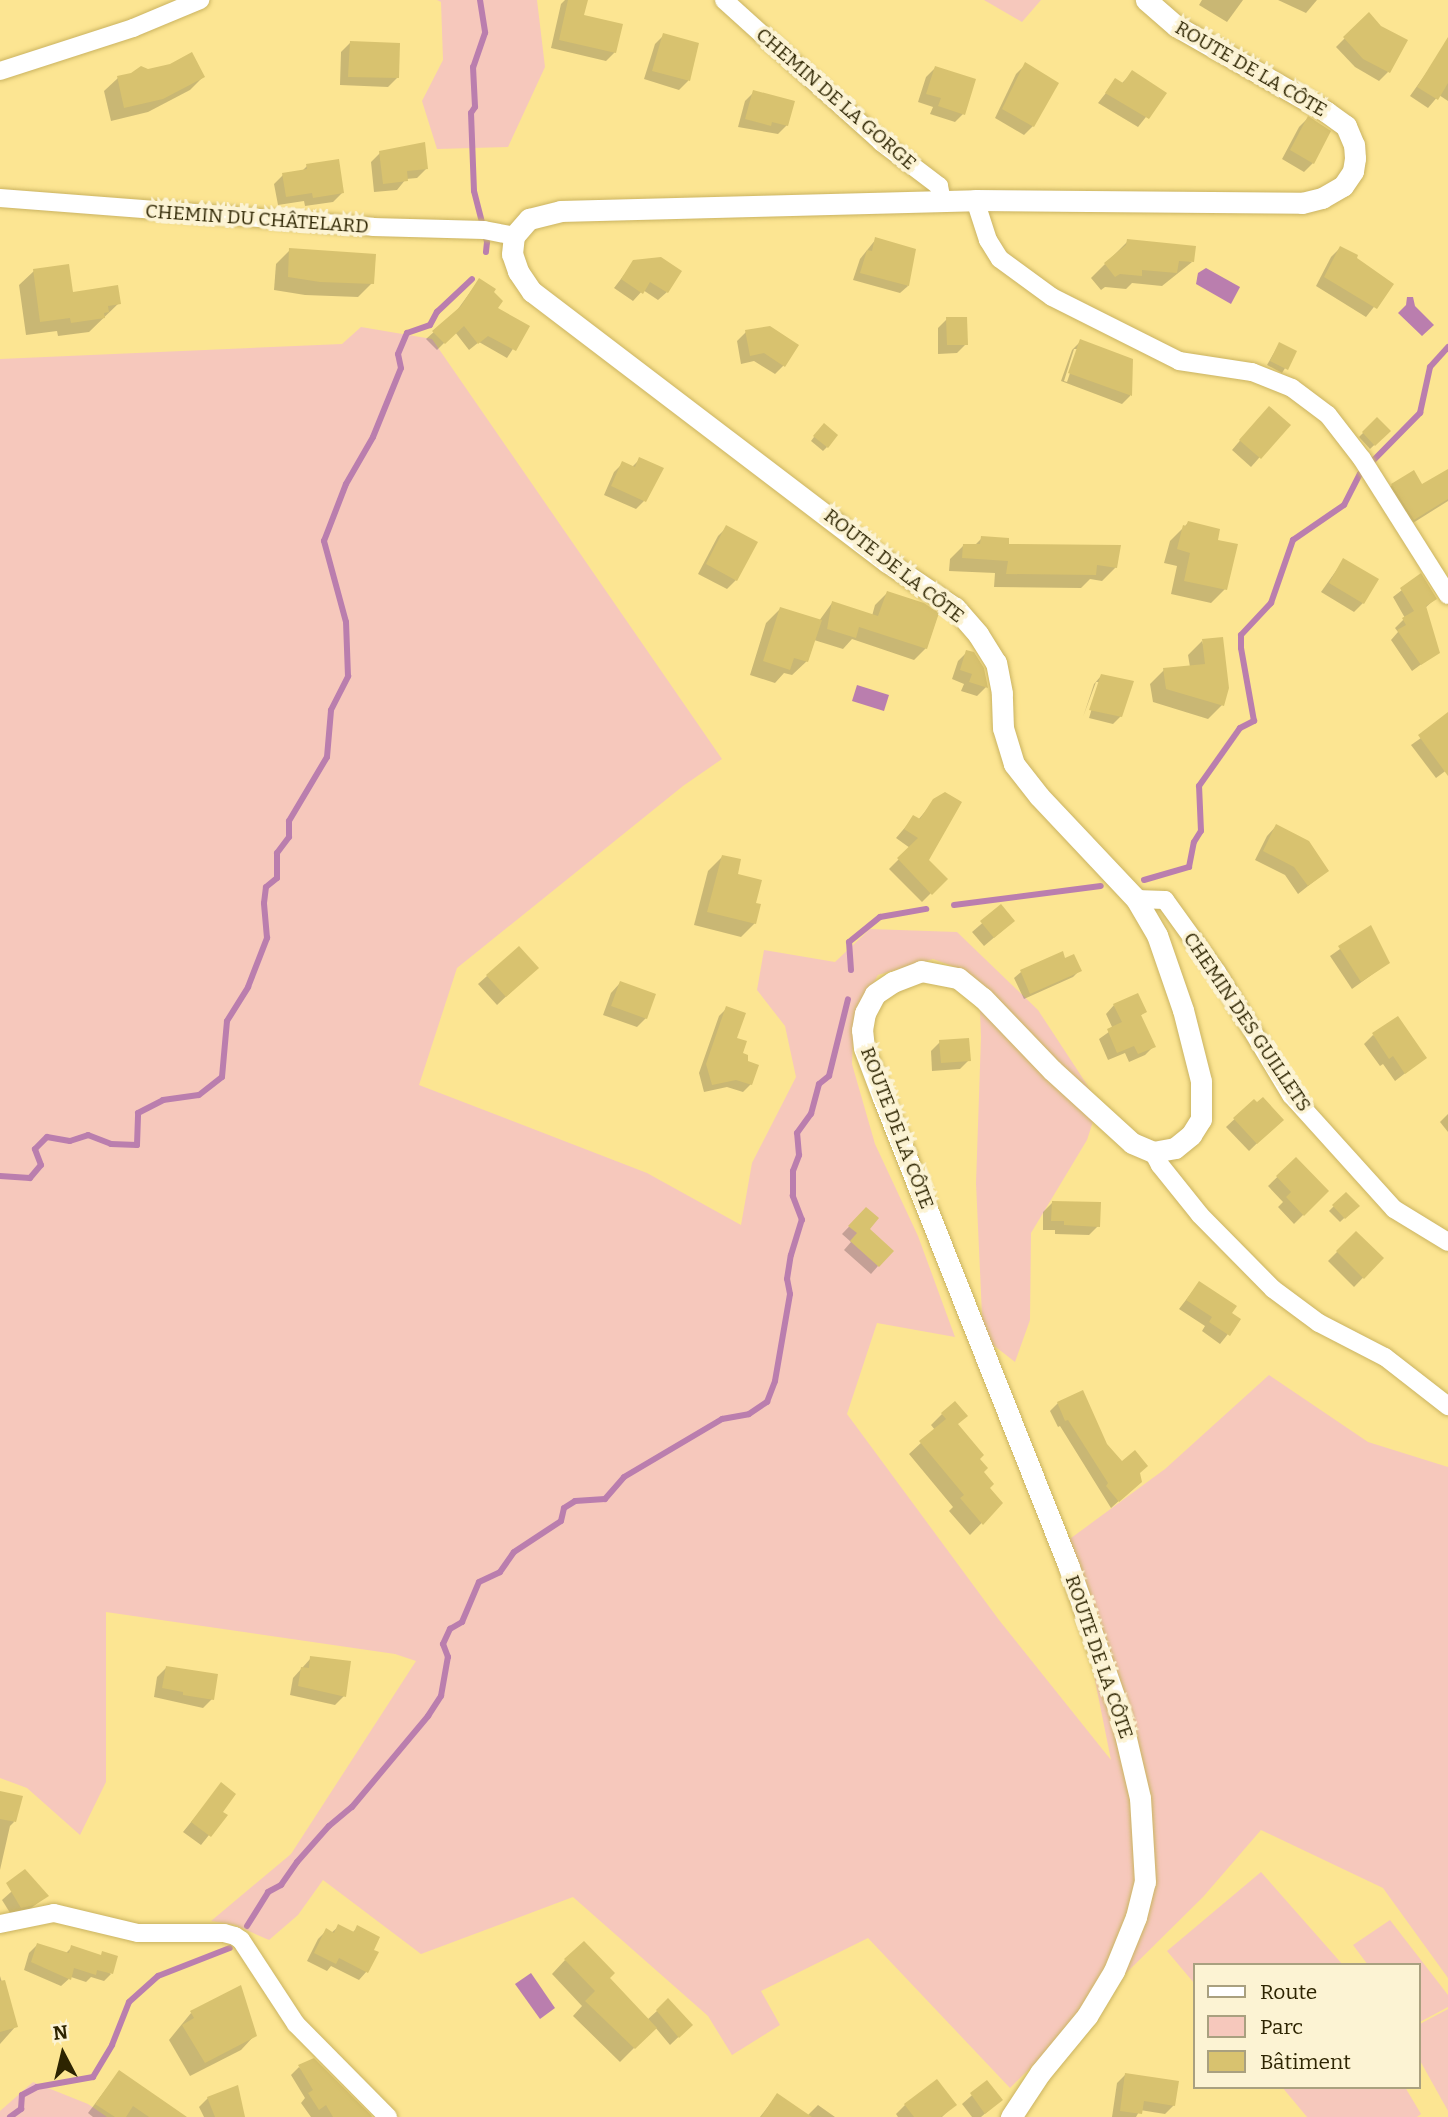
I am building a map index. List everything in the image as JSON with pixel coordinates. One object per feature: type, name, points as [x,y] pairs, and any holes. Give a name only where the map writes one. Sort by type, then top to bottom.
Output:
[{"type":"street","points":[[0,71],[133,28],[200,0]]},
{"type":"street","name":"CHEMIN DE LA GORGE","points":[[724,0],[881,142],[939,186],[942,201]]},
{"type":"street","name":"ROUTE DE LA CÔTE","points":[[1011,2117],[1040,2073],[1087,2016],[1114,1970],[1136,1917],[1145,1882],[1140,1798],[1120,1713],[1069,1567],[864,1048],[862,1030],[875,994],[893,982],[921,971],[957,978],[983,998],[1052,1070],[1132,1143],[1153,1152],[1175,1148],[1191,1135],[1201,1119],[1201,1081],[1171,972],[1157,935],[1136,899],[1039,796],[1014,764],[1003,728],[1002,693],[996,663],[978,634],[955,608],[887,562],[532,292],[518,271],[512,254],[514,236],[529,219],[560,211],[975,200],[1302,203],[1322,198],[1343,186],[1353,171],[1355,158],[1354,145],[1346,126],[1327,112],[1176,26],[1146,0]]},
{"type":"street","name":"CHEMIN DU CHÂTELARD","points":[[0,198],[373,228],[484,230],[514,236]]},
{"type":"street","points":[[975,200],[988,240],[1000,259],[1052,297],[1179,361],[1252,372],[1292,388],[1328,415],[1362,458],[1448,595]]},
{"type":"street","name":"CHEMIN DES GUILLETS","points":[[1136,899],[1165,900],[1217,972],[1291,1095],[1394,1209],[1448,1242]]},
{"type":"street","points":[[1153,1152],[1160,1166],[1200,1215],[1273,1289],[1319,1323],[1385,1357],[1448,1406]]},
{"type":"street","points":[[0,1924],[54,1913],[138,1933],[224,1933],[234,1936],[241,1940],[296,2024],[388,2117]]},
{"type":"green space","points":[[437,0],[537,0],[545,67],[508,147],[437,149],[422,101],[443,60],[441,2]]},
{"type":"green space","points":[[984,0],[1041,0],[1022,22]]},
{"type":"green space","points":[[361,327],[432,339],[722,759],[683,786],[457,968],[419,1085],[647,1173],[741,1225],[752,1163],[796,1077],[785,1026],[757,990],[764,950],[835,962],[870,929],[957,932],[1038,1010],[1099,1103],[1087,1140],[1031,1233],[1030,1320],[1015,1362],[983,1337],[976,1183],[981,1037],[979,987],[963,970],[933,959],[878,975],[854,1018],[852,1064],[875,1144],[918,1236],[955,1337],[877,1323],[847,1414],[999,1620],[1111,1760],[1067,1541],[1165,1469],[1269,1375],[1368,1442],[1448,1467],[1448,1978],[1383,1888],[1261,1830],[1203,1897],[1010,2088],[868,1938],[761,1991],[780,2025],[732,2055],[708,2016],[573,1897],[421,1954],[323,1880],[298,1915],[269,1940],[235,1925],[211,1921],[291,1854],[416,1661],[395,1654],[106,1612],[106,1782],[80,1835],[27,1788],[0,1778],[0,359],[342,344]]},
{"type":"green space","points":[[1261,1872],[1341,1963],[1192,1963],[1192,1981],[1167,1951]]},
{"type":"green space","points":[[1390,1920],[1448,1995],[1448,2007],[1420,2022],[1420,1963],[1366,1963],[1353,1945]]},
{"type":"green space","points":[[1448,2009],[1448,2111],[1420,2061],[1420,2024]]},
{"type":"green space","points":[[33,2082],[88,2104],[107,2117],[0,2117],[0,2111]]},
{"type":"green space","points":[[1284,2089],[1406,2089],[1421,2114],[1417,2117],[1307,2117]]},
{"type":"shaded area","points":[[1206,268],[1240,287],[1231,304],[1196,284],[1198,273]]},
{"type":"shaded area","points":[[1407,297],[1413,297],[1415,306],[1434,325],[1422,336],[1398,313],[1406,305]]},
{"type":"shaded area","points":[[857,685],[889,695],[884,711],[852,701]]},
{"type":"shaded area","points":[[531,1973],[555,2008],[540,2019],[515,1984]]},
{"type":"building","points":[[568,0],[588,0],[584,15],[623,24],[616,53],[559,40]]},
{"type":"building","points":[[1369,12],[1381,26],[1408,40],[1390,73],[1363,59],[1343,37]]},
{"type":"building","points":[[663,33],[699,43],[690,81],[652,71]]},
{"type":"building","points":[[1448,37],[1448,83],[1438,100],[1417,87]]},
{"type":"building","points":[[350,41],[400,43],[399,78],[348,77]]},
{"type":"building","points":[[192,52],[205,77],[163,99],[124,108],[117,76],[131,73],[141,66],[148,69],[170,64]]},
{"type":"building","points":[[1025,62],[1059,83],[1034,127],[1002,109]]},
{"type":"building","points":[[935,66],[976,79],[965,115],[938,106],[941,98],[926,94]]},
{"type":"building","points":[[1132,70],[1167,93],[1149,119],[1105,93],[1115,78],[1123,83]]},
{"type":"building","points":[[753,90],[795,101],[788,126],[772,122],[771,126],[745,119]]},
{"type":"building","points":[[1308,116],[1331,131],[1314,164],[1290,150]]},
{"type":"building","points":[[425,142],[428,169],[407,171],[408,181],[383,184],[379,151]]},
{"type":"building","points":[[339,159],[344,193],[313,198],[312,193],[286,197],[282,173],[307,169],[306,164]]},
{"type":"building","points":[[875,237],[916,249],[909,286],[860,273],[867,250],[872,251]]},
{"type":"building","points":[[1127,239],[1196,246],[1194,262],[1179,261],[1177,273],[1142,270],[1142,276],[1120,274],[1115,277],[1104,263],[1126,245]]},
{"type":"building","points":[[1340,246],[1358,255],[1357,258],[1394,284],[1377,309],[1324,277]]},
{"type":"building","points":[[289,248],[376,254],[374,284],[320,282],[288,277]]},
{"type":"building","points":[[661,257],[682,271],[668,293],[650,282],[643,294],[621,279],[633,260]]},
{"type":"building","points":[[69,264],[73,292],[118,285],[121,304],[108,306],[109,312],[104,313],[105,318],[71,323],[70,318],[40,322],[33,269]]},
{"type":"building","points":[[479,278],[496,289],[494,292],[503,301],[498,308],[530,326],[516,351],[488,336],[478,344],[464,326],[445,344],[432,331],[461,306]]},
{"type":"building","points":[[946,317],[967,317],[968,345],[947,345]]},
{"type":"building","points":[[770,326],[799,345],[785,367],[764,353],[750,356],[745,330]]},
{"type":"building","points":[[1080,339],[1133,359],[1132,396],[1068,373]]},
{"type":"building","points":[[1279,342],[1297,351],[1288,370],[1270,361]]},
{"type":"building","points":[[1269,406],[1291,425],[1261,459],[1239,440]]},
{"type":"building","points":[[1377,417],[1391,431],[1375,446],[1362,432]]},
{"type":"building","points":[[824,423],[838,435],[828,448],[813,436]]},
{"type":"building","points":[[639,457],[664,468],[646,502],[611,486],[622,461],[635,467]]},
{"type":"building","points":[[1448,469],[1448,499],[1414,520],[1391,484],[1414,470],[1422,484]]},
{"type":"building","points":[[1188,521],[1220,529],[1218,540],[1238,544],[1227,590],[1184,581],[1190,553],[1177,549],[1183,525],[1186,526]]},
{"type":"building","points":[[726,525],[758,542],[737,581],[706,564]]},
{"type":"building","points":[[981,536],[1009,538],[1009,544],[1121,545],[1117,568],[1097,565],[1096,575],[1006,574],[1008,561],[962,558],[963,544],[980,544]]},
{"type":"building","points":[[1343,558],[1379,579],[1364,604],[1329,583]]},
{"type":"building","points":[[1421,573],[1437,599],[1426,606],[1440,653],[1421,665],[1397,630],[1406,625],[1402,618],[1414,611],[1400,588]]},
{"type":"building","points":[[887,591],[924,603],[939,613],[927,649],[859,627],[856,638],[827,629],[832,601],[878,616]]},
{"type":"building","points":[[780,607],[822,620],[808,662],[794,658],[790,670],[763,661]]},
{"type":"building","points":[[1223,637],[1229,688],[1224,706],[1166,689],[1163,668],[1205,664],[1202,639]]},
{"type":"building","points":[[966,650],[974,652],[984,668],[988,688],[969,682],[972,674],[960,670]]},
{"type":"building","points":[[1101,674],[1134,681],[1122,717],[1089,710]]},
{"type":"building","points":[[1448,712],[1448,776],[1418,735]]},
{"type":"building","points":[[945,792],[962,802],[929,860],[948,879],[932,895],[897,858],[918,838],[904,829],[913,815],[920,819],[933,799]]},
{"type":"building","points":[[1276,824],[1309,841],[1329,871],[1308,886],[1294,867],[1263,851]]},
{"type":"building","points":[[722,855],[741,859],[738,874],[762,880],[756,903],[761,904],[756,924],[707,912]]},
{"type":"building","points":[[1001,904],[1015,921],[994,938],[980,921]]},
{"type":"building","points":[[1371,925],[1390,963],[1361,982],[1338,946]]},
{"type":"building","points":[[519,946],[539,968],[506,997],[486,975]]},
{"type":"building","points":[[1063,951],[1065,958],[1074,954],[1082,971],[1030,994],[1020,970]]},
{"type":"building","points":[[620,981],[656,994],[647,1019],[611,1006]]},
{"type":"building","points":[[1138,993],[1147,1012],[1141,1015],[1156,1047],[1138,1054],[1134,1046],[1117,1053],[1107,1029],[1122,1022],[1113,1004]]},
{"type":"building","points":[[726,1006],[746,1013],[737,1038],[747,1041],[743,1053],[748,1055],[748,1061],[759,1065],[752,1085],[736,1080],[712,1085],[706,1064]]},
{"type":"building","points":[[1398,1016],[1427,1058],[1405,1074],[1393,1056],[1389,1059],[1372,1033]]},
{"type":"building","points":[[969,1038],[971,1061],[941,1063],[939,1040]]},
{"type":"building","points":[[1263,1097],[1284,1120],[1257,1144],[1233,1118],[1254,1099],[1257,1102]]},
{"type":"building","points":[[1296,1157],[1329,1191],[1304,1216],[1286,1197],[1291,1192],[1276,1176]]},
{"type":"building","points":[[1346,1192],[1360,1206],[1345,1219],[1332,1205]]},
{"type":"building","points":[[1052,1201],[1101,1202],[1100,1227],[1064,1225],[1064,1221],[1051,1221]]},
{"type":"building","points":[[866,1207],[879,1218],[870,1229],[894,1251],[879,1267],[850,1241],[857,1233],[848,1226]]},
{"type":"building","points":[[1356,1231],[1384,1258],[1364,1279],[1336,1251]]},
{"type":"building","points":[[1199,1281],[1237,1306],[1232,1313],[1241,1319],[1230,1336],[1209,1322],[1212,1317],[1186,1300]]},
{"type":"building","points":[[1083,1390],[1107,1444],[1122,1461],[1135,1450],[1148,1466],[1140,1473],[1142,1482],[1119,1502],[1106,1486],[1108,1483],[1068,1420],[1065,1421],[1057,1402]]},
{"type":"building","points":[[955,1401],[968,1416],[958,1424],[984,1455],[980,1459],[988,1468],[984,1472],[994,1484],[990,1488],[1003,1503],[983,1525],[960,1498],[964,1495],[919,1441],[946,1419],[941,1413]]},
{"type":"building","points":[[310,1656],[351,1661],[346,1697],[298,1686],[301,1667],[309,1668]]},
{"type":"building","points":[[166,1666],[218,1674],[214,1700],[162,1688]]},
{"type":"building","points":[[221,1782],[236,1794],[223,1812],[228,1815],[211,1837],[191,1822]]},
{"type":"building","points":[[0,1791],[23,1796],[16,1822],[0,1819]]},
{"type":"building","points":[[25,1869],[49,1896],[35,1905],[21,1908],[6,1883]]},
{"type":"building","points":[[338,1924],[354,1932],[357,1925],[380,1937],[374,1950],[379,1952],[368,1973],[339,1958],[336,1964],[314,1953],[326,1928],[334,1933]]},
{"type":"building","points":[[584,1941],[615,1973],[610,1978],[657,2028],[635,2049],[585,2001],[595,1991],[564,1959]]},
{"type":"building","points":[[37,1943],[69,1953],[71,1945],[101,1955],[102,1951],[118,1956],[113,1974],[97,1970],[96,1975],[74,1968],[71,1980],[31,1962]]},
{"type":"building","points":[[5,1980],[18,2027],[0,2032],[0,1981]]},
{"type":"building","points":[[241,1985],[257,2036],[205,2063],[182,2025],[194,2018],[190,2011]]},
{"type":"building","points":[[668,1998],[693,2025],[679,2038],[656,2010]]},
{"type":"building","points":[[314,2058],[372,2117],[333,2117],[326,2105],[319,2110],[308,2093],[313,2090],[298,2065]]},
{"type":"building","points":[[119,2070],[187,2117],[149,2117],[133,2106],[126,2117],[115,2117],[95,2104]]},
{"type":"building","points":[[1125,2073],[1179,2081],[1175,2106],[1144,2101],[1142,2114],[1120,2111]]},
{"type":"building","points":[[937,2079],[957,2105],[941,2117],[914,2117],[904,2104]]},
{"type":"building","points":[[987,2080],[1003,2100],[985,2114],[970,2093]]},
{"type":"building","points":[[238,2085],[245,2117],[215,2117],[207,2097]]},
{"type":"building","points":[[777,2093],[812,2117],[761,2117]]},
{"type":"waterway","points":[[480,0],[485,33],[473,67],[475,107],[471,113],[474,191],[487,242],[486,252]]},
{"type":"waterway","points":[[0,1176],[30,1178],[41,1165],[35,1149],[47,1137],[70,1141],[88,1135],[111,1144],[137,1145],[138,1113],[163,1100],[199,1095],[222,1077],[227,1021],[248,987],[267,938],[264,903],[266,887],[277,878],[277,853],[289,837],[289,821],[327,757],[331,710],[348,676],[346,622],[324,541],[346,484],[373,437],[401,368],[398,354],[407,333],[430,325],[437,312],[472,279]]},
{"type":"waterway","points":[[1144,880],[1189,867],[1194,842],[1201,831],[1199,786],[1240,728],[1254,721],[1241,635],[1271,603],[1293,540],[1344,505],[1360,474],[1420,413],[1430,367],[1448,347]]},
{"type":"waterway","points":[[954,905],[1101,886]]},
{"type":"waterway","points":[[851,970],[849,942],[880,917],[926,909]]},
{"type":"waterway","points":[[247,1926],[268,1892],[281,1885],[297,1862],[329,1826],[352,1807],[428,1716],[441,1696],[448,1657],[443,1644],[450,1629],[462,1622],[479,1582],[500,1572],[514,1552],[561,1521],[564,1508],[575,1501],[605,1499],[624,1477],[722,1419],[749,1414],[767,1402],[775,1381],[790,1294],[787,1279],[791,1255],[802,1220],[793,1196],[793,1171],[799,1155],[797,1133],[811,1114],[819,1084],[829,1076],[848,999]]},
{"type":"waterway","points":[[10,2117],[21,2109],[22,2095],[37,2087],[93,2077],[112,2045],[129,2002],[158,1976],[230,1948]]}]
